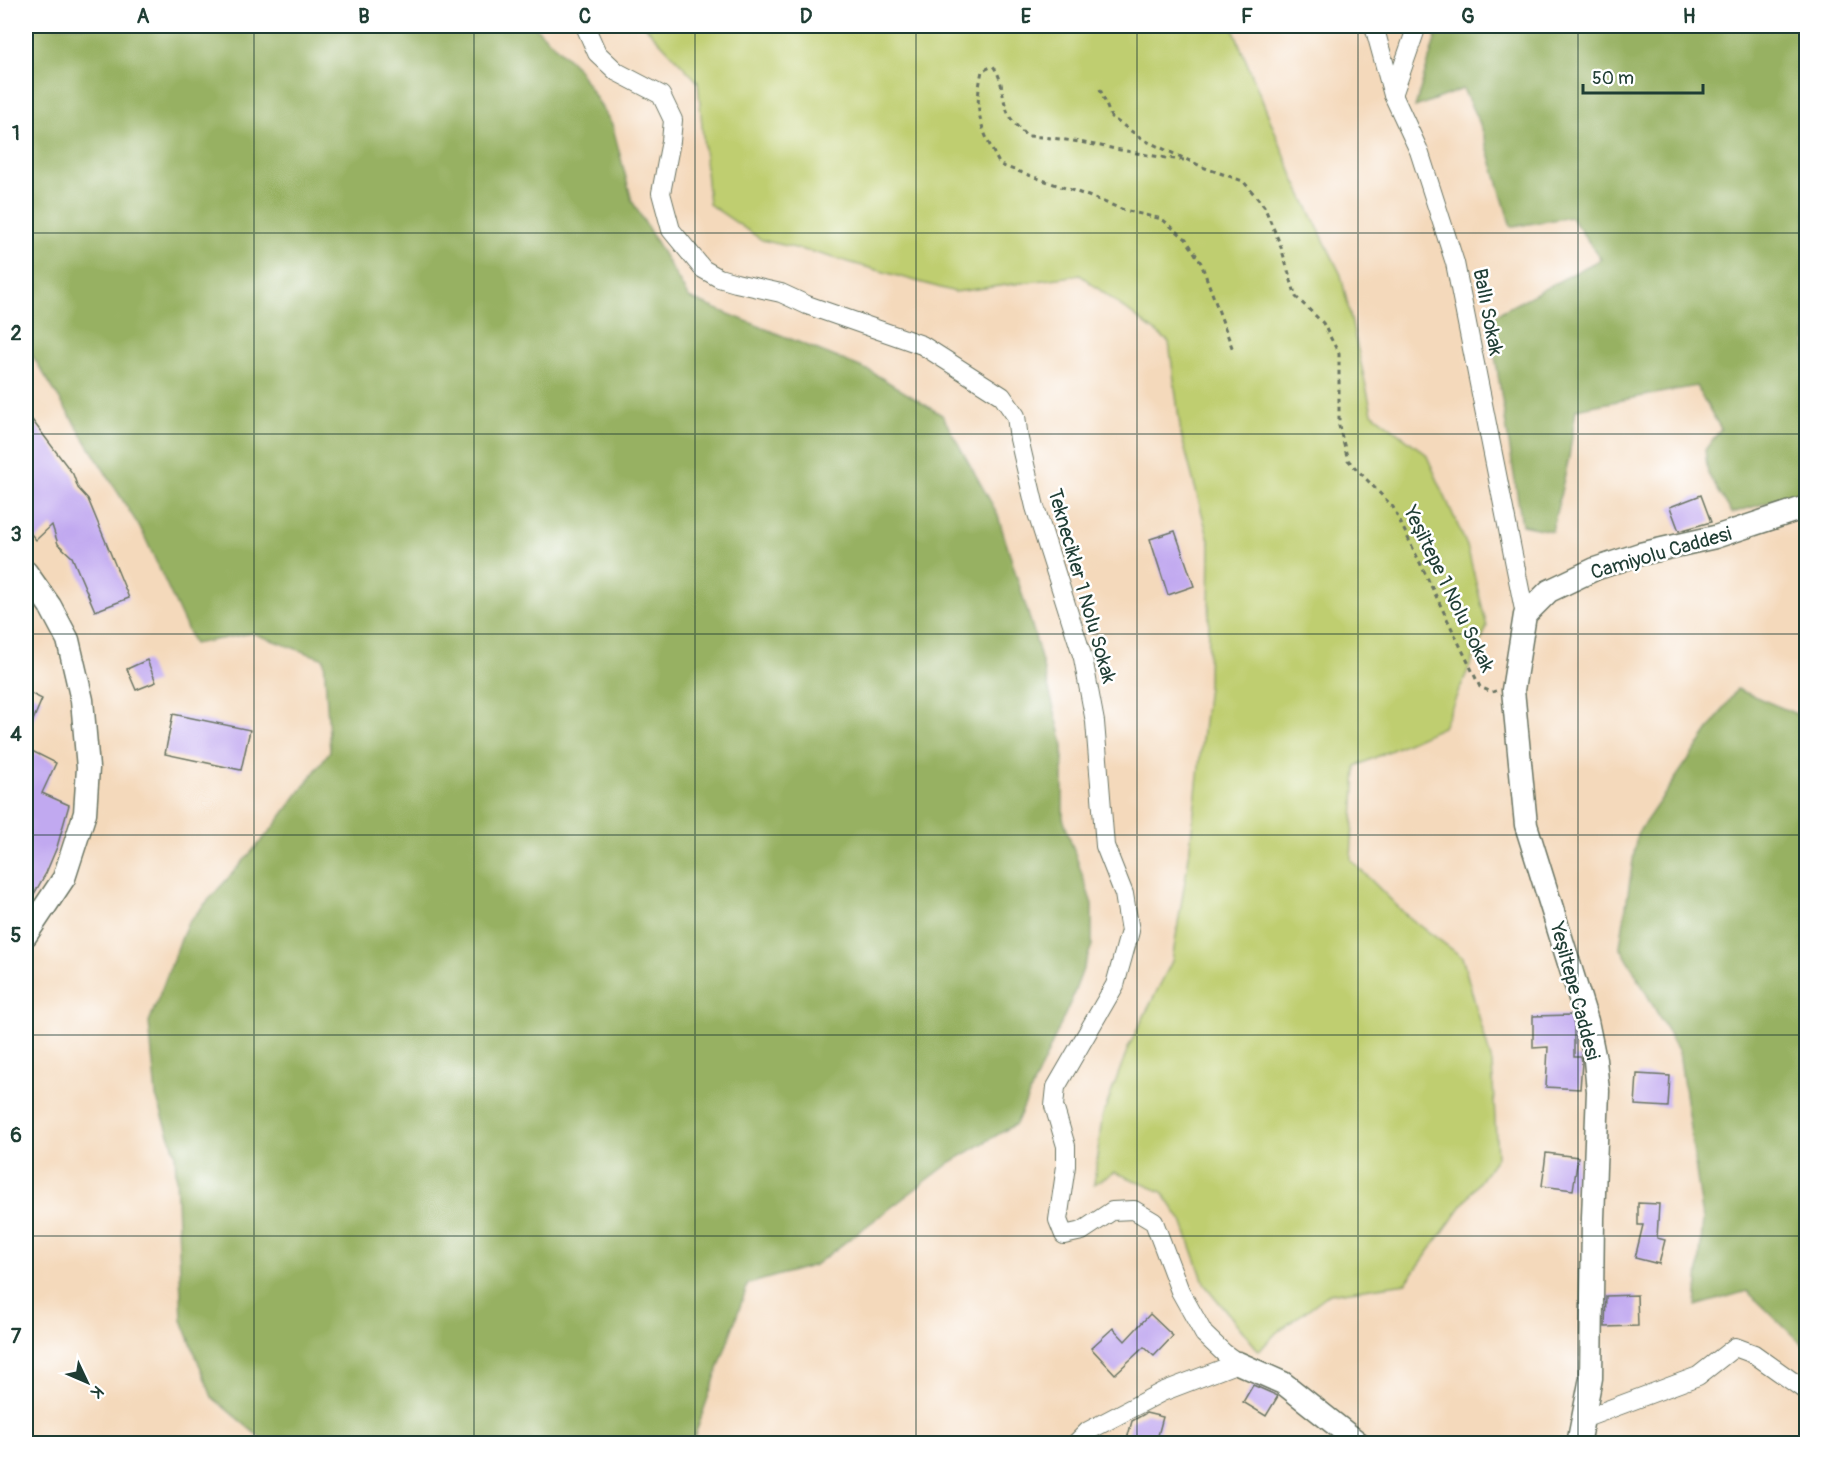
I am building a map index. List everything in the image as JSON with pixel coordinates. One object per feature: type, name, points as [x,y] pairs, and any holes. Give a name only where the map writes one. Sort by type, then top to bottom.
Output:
[{"type":"street","name":"Teknecikler 1 Nolu Sokak","points":[[585,26],[597,53],[616,72],[661,95],[673,120],[661,193],[671,230],[703,269],[719,278],[781,292],[807,305],[922,345],[1002,396],[1016,416],[1035,507],[1083,658],[1095,722],[1105,846],[1124,894],[1130,930],[1115,985],[1056,1088],[1054,1106],[1066,1146],[1066,1166],[1058,1220],[1064,1235],[1082,1231],[1112,1211],[1134,1210],[1154,1222],[1180,1291],[1204,1334],[1238,1363]]},
{"type":"street","name":"Ballı Sokak","points":[[1374,26],[1393,95],[1419,152],[1455,263],[1525,615]]},
{"type":"street","points":[[1393,95],[1417,26]]},
{"type":"street","name":"Camiyolu Caddesi","points":[[1525,615],[1549,591],[1595,568],[1640,554],[1725,534],[1806,507]]},
{"type":"street","points":[[26,572],[50,606],[68,640],[82,700],[88,768],[85,813],[64,878],[26,935]]},
{"type":"street","name":"Yeşiltepe Caddesi","points":[[1525,615],[1513,690],[1526,825],[1587,1021],[1598,1090],[1593,1218],[1591,1378],[1578,1443]]},
{"type":"street","points":[[1583,1419],[1698,1376],[1735,1347],[1754,1354],[1806,1390]]},
{"type":"street","points":[[1075,1443],[1088,1431],[1162,1392],[1238,1363],[1283,1383],[1360,1443]]},
{"type":"path","name":"Yeşiltepe 1 Nolu Sokak","points":[[1188,160],[1150,157],[1045,137],[1026,136],[1008,114],[1000,75],[993,66],[982,71],[977,93],[977,114],[987,141],[1000,165],[1124,210],[1162,219],[1186,239],[1201,263],[1233,350]]},
{"type":"path","name":"Yeşiltepe 1 Nolu Sokak","points":[[1100,89],[1111,117],[1144,140],[1243,181],[1264,206],[1280,244],[1296,297],[1323,323],[1339,354],[1340,426],[1348,460],[1394,507],[1480,687],[1492,692],[1513,690]]},
{"type":"green space","points":[[26,26],[534,26],[576,66],[612,124],[632,201],[689,298],[870,371],[942,415],[997,513],[1035,636],[1063,743],[1063,818],[1092,904],[1092,945],[1071,1001],[1016,1124],[951,1162],[815,1265],[748,1284],[692,1443],[264,1443],[212,1397],[182,1320],[175,1152],[156,1096],[149,1022],[187,924],[272,829],[330,751],[324,659],[252,633],[194,644],[142,531],[32,355],[26,351]]},
{"type":"green space","points":[[645,26],[1232,26],[1295,181],[1341,275],[1372,413],[1426,454],[1467,546],[1487,627],[1443,727],[1356,766],[1351,860],[1406,915],[1462,957],[1492,1063],[1497,1157],[1406,1283],[1329,1294],[1276,1333],[1259,1351],[1205,1285],[1182,1221],[1162,1192],[1115,1172],[1094,1184],[1102,1118],[1128,1048],[1172,961],[1189,856],[1208,686],[1210,544],[1181,434],[1169,342],[1080,275],[955,292],[762,240],[709,204],[698,82]]},
{"type":"green space","points":[[1439,26],[1806,26],[1806,491],[1732,513],[1708,474],[1705,450],[1721,429],[1696,386],[1576,409],[1569,457],[1552,531],[1522,525],[1489,318],[1601,259],[1571,217],[1511,227],[1482,129],[1463,89],[1415,107]]},
{"type":"green space","points":[[1737,689],[1806,718],[1806,1348],[1747,1291],[1696,1306],[1703,1219],[1679,1052],[1620,946],[1637,834]]},
{"type":"building","points":[[26,412],[73,474],[78,488],[88,499],[129,598],[95,611],[72,557],[58,544],[52,525],[36,540],[26,528]]},
{"type":"building","points":[[1701,495],[1711,522],[1679,531],[1670,507]]},
{"type":"building","points":[[1175,531],[1194,586],[1168,595],[1150,539]]},
{"type":"building","points":[[147,660],[156,682],[136,690],[127,669]]},
{"type":"building","points":[[26,691],[42,699],[26,737]]},
{"type":"building","points":[[173,714],[250,730],[241,770],[165,754]]},
{"type":"building","points":[[26,748],[56,763],[42,793],[69,805],[57,847],[46,873],[26,908]]},
{"type":"building","points":[[1571,1015],[1574,1024],[1574,1057],[1581,1057],[1582,1062],[1580,1089],[1546,1087],[1548,1047],[1533,1048],[1533,1016]]},
{"type":"building","points":[[1637,1074],[1670,1076],[1668,1107],[1635,1105]]},
{"type":"building","points":[[1546,1153],[1578,1157],[1573,1190],[1542,1186]]},
{"type":"building","points":[[1638,1203],[1659,1204],[1657,1238],[1665,1240],[1659,1264],[1635,1258],[1643,1225],[1638,1225]]},
{"type":"building","points":[[1637,1295],[1638,1326],[1605,1327],[1606,1296]]},
{"type":"building","points":[[1150,1314],[1173,1336],[1154,1356],[1144,1347],[1115,1374],[1091,1348],[1113,1328],[1125,1341]]},
{"type":"building","points":[[1253,1385],[1278,1396],[1266,1416],[1243,1402]]},
{"type":"building","points":[[1146,1413],[1163,1417],[1156,1443],[1126,1443],[1132,1421]]}]
